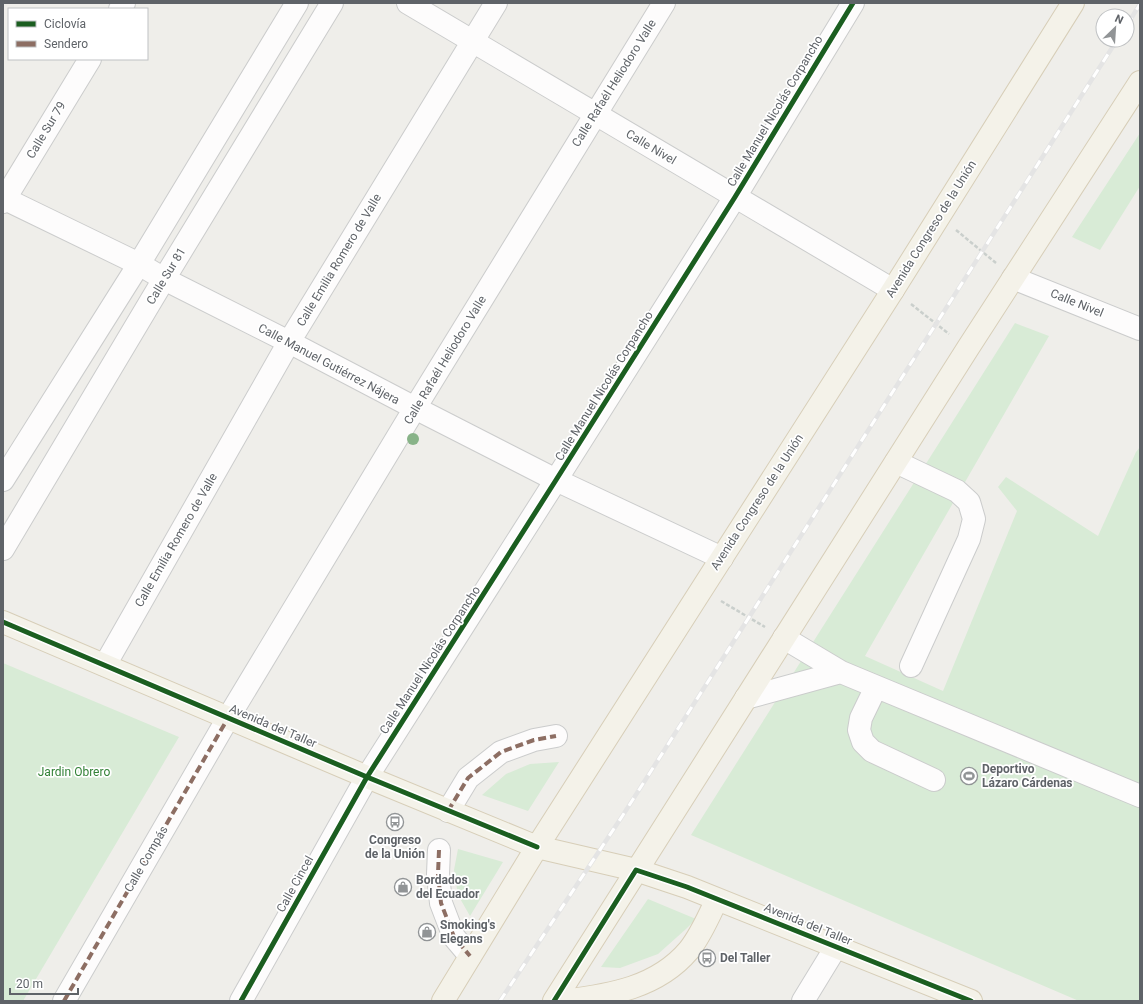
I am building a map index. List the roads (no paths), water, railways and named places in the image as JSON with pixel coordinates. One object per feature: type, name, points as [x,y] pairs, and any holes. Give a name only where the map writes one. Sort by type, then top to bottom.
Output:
[{"type":"main road","name":"Avenida Congreso de la Unión","points":[[443,1001],[537,847],[893,290],[1072,3]]},
{"type":"main road","points":[[554,1001],[968,348],[1140,82]]},
{"type":"main road","name":"Avenida del Taller","points":[[3,622],[367,777],[537,847],[636,870],[687,887],[970,1001]]},
{"type":"main road","points":[[564,1001],[621,992],[649,981],[670,967],[688,950],[699,935],[717,899]]},
{"type":"street","points":[[3,480],[139,264],[297,3]]},
{"type":"street","name":"Calle Sur 81","points":[[3,549],[164,279],[332,3]]},
{"type":"street","name":"Calle Nivel","points":[[408,3],[893,290]]},
{"type":"street","name":"Calle Emilia Romero de Valle","points":[[104,665],[289,342],[496,3]]},
{"type":"street","name":"Calle Rafaél Heliodoro Valle","points":[[228,718],[415,408],[664,3]]},
{"type":"street","name":"Calle Manuel Nicolás Corpancho","points":[[367,777],[735,197],[853,3]]},
{"type":"street","name":"Calle Sur 79","points":[[4,199],[89,60]]},
{"type":"street","name":"Calle Manuel Gutiérrez Nájera","points":[[4,199],[139,264],[164,279],[556,480],[722,558]]},
{"type":"street","name":"Calle Nivel","points":[[1013,278],[1140,329]]},
{"type":"street","points":[[896,462],[957,491],[969,502],[974,519],[968,539],[911,666]]},
{"type":"street","points":[[784,638],[841,672],[1140,796]]},
{"type":"street","points":[[746,698],[841,672]]},
{"type":"street","points":[[876,687],[861,718],[859,730],[862,742],[872,751],[934,780]]},
{"type":"street","name":"Calle Compás","points":[[64,1001],[228,718]]},
{"type":"street","points":[[448,811],[468,778],[501,752],[534,740],[556,736]]},
{"type":"street","name":"Calle Cincel","points":[[241,1001],[367,777]]},
{"type":"street","points":[[439,850],[438,874],[441,903],[454,937],[470,956]]},
{"type":"street","points":[[803,1001],[836,947]]},
{"type":"railway","points":[[1135,12],[1140,4]]},
{"type":"railway","points":[[500,1001],[623,815],[1112,48]]},
{"type":"place","name":"Deportivo Lázaro Cárdenas","points":[[969,776]]},
{"type":"place","name":"Congreso de la Unión","points":[[395,822]]},
{"type":"place","name":"Bordados del Ecuador","points":[[403,887]]},
{"type":"place","name":"Smoking's Elegans","points":[[427,932]]},
{"type":"place","name":"Del Taller","points":[[707,958]]},
{"type":"park label","name":"Jardin Obrero","points":[[74,772]]}]
